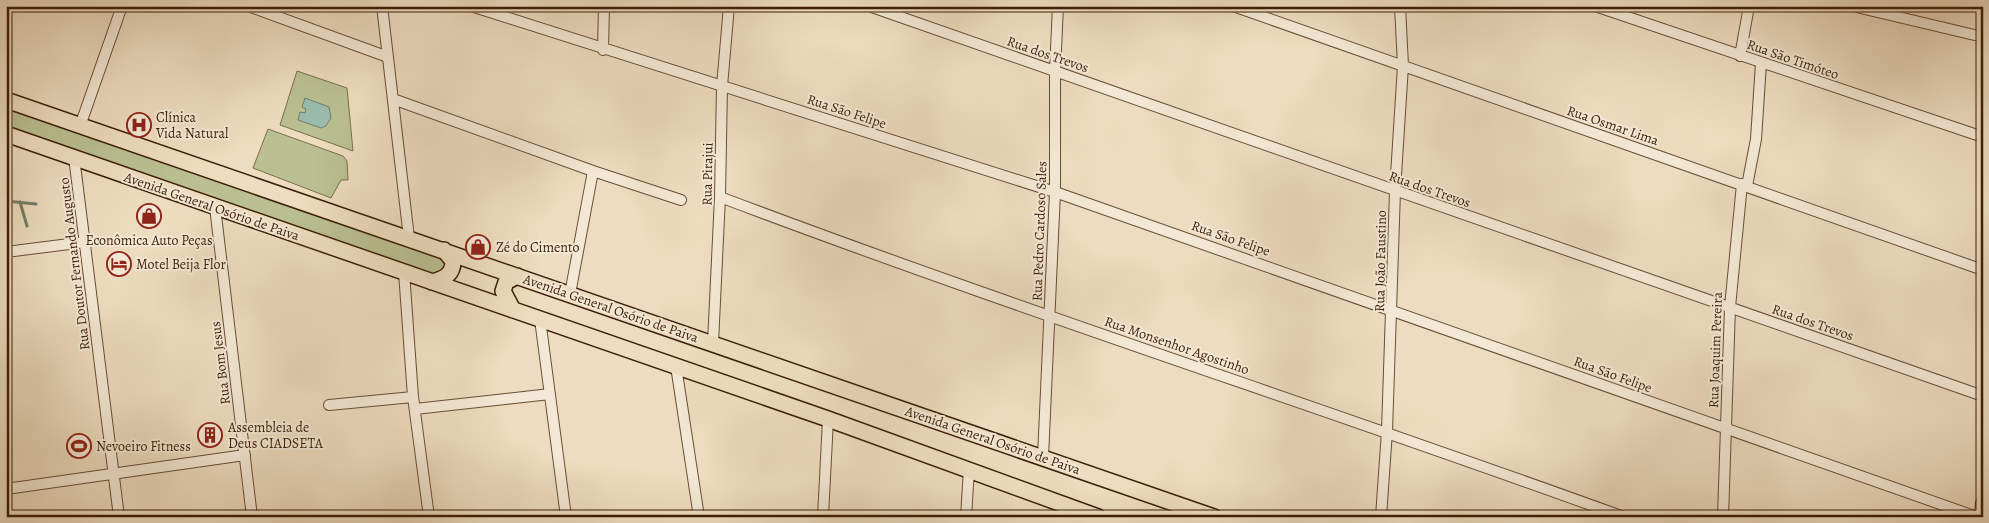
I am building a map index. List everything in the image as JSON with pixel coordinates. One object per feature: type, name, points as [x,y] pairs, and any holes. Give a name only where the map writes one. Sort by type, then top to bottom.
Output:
[{"type":"main road","name":"Avenida General Osório de Paiva","points":[[6,100],[712,342],[1214,517]]},
{"type":"main road","name":"Avenida General Osório de Paiva","points":[[6,134],[828,419],[1096,516]]},
{"type":"main road","points":[[432,282],[446,278],[453,266],[453,261],[444,250]]},
{"type":"main road","points":[[512,310],[503,291],[506,282],[516,276]]},
{"type":"street","points":[[80,126],[122,6]]},
{"type":"street","points":[[248,6],[388,57]]},
{"type":"street","points":[[382,6],[409,238]]},
{"type":"street","name":"Rua São Felipe","points":[[471,6],[499,11],[603,50],[1055,192],[1392,309],[1976,517]]},
{"type":"street","points":[[603,50],[604,6]]},
{"type":"street","name":"Rua Pirajui","points":[[712,342],[720,197],[722,86],[729,6]]},
{"type":"street","name":"Rua dos Trevos","points":[[869,6],[1983,396]]},
{"type":"street","name":"Rua Pedro Cardoso Sales","points":[[1043,457],[1055,192],[1055,71],[1058,6]]},
{"type":"street","name":"Rua Osmar Lima","points":[[1233,6],[1983,270]]},
{"type":"street","name":"Rua João Faustino","points":[[1382,517],[1402,66],[1400,6]]},
{"type":"street","name":"Rua São Timóteo","points":[[1595,6],[1983,137]]},
{"type":"street","points":[[1740,56],[1749,6]]},
{"type":"street","points":[[1852,6],[1867,8],[1983,37]]},
{"type":"street","name":"Rua Joaquim Pereira","points":[[1723,517],[1730,307],[1744,185],[1756,139],[1761,63]]},
{"type":"street","points":[[393,99],[593,171],[681,200]]},
{"type":"street","name":"Rua Doutor Fernando Augusto","points":[[74,158],[119,517]]},
{"type":"street","points":[[570,294],[593,171]]},
{"type":"street","name":"Rua Monsenhor Agostinho","points":[[720,197],[1050,316],[1387,432],[1624,517]]},
{"type":"street","name":"Rua Bom Jesus","points":[[215,207],[252,517]]},
{"type":"street","points":[[6,252],[85,242]]},
{"type":"street","points":[[404,272],[413,397],[429,517]]},
{"type":"street","points":[[540,319],[566,517]]},
{"type":"street","points":[[676,366],[699,517]]},
{"type":"street","points":[[415,409],[550,394]]},
{"type":"street","points":[[329,405],[413,397]]},
{"type":"street","points":[[823,517],[828,419]]},
{"type":"street","points":[[6,489],[245,455]]},
{"type":"street","points":[[966,517],[969,469]]},
{"type":"street","points":[[1982,517],[1983,503]]},
{"type":"green space","points":[[297,71],[347,88],[353,151],[280,125]]},
{"type":"green space","points":[[6,108],[445,258],[449,266],[436,276],[6,126]]},
{"type":"green space","points":[[268,129],[343,156],[347,161],[348,180],[341,180],[331,198],[253,168]]},
{"type":"shaded area","points":[[305,98],[329,107],[331,118],[326,126],[321,128],[298,120],[300,112],[305,113],[306,109],[302,107]]},
{"type":"waterway","points":[[6,201],[36,204]]},
{"type":"waterway","points":[[20,202],[27,226]]},
{"type":"place","name":"Clínica Vida Natural","points":[[139,125]]},
{"type":"place","name":"Econômica Auto Peças","points":[[149,216]]},
{"type":"place","name":"Zé do Cimento","points":[[478,247]]},
{"type":"place","name":"Motel Beija Flor","points":[[119,264]]},
{"type":"place","name":"Assembleia de Deus CIADSETA","points":[[210,435]]},
{"type":"place","name":"Nevoeiro Fitness","points":[[79,446]]}]
